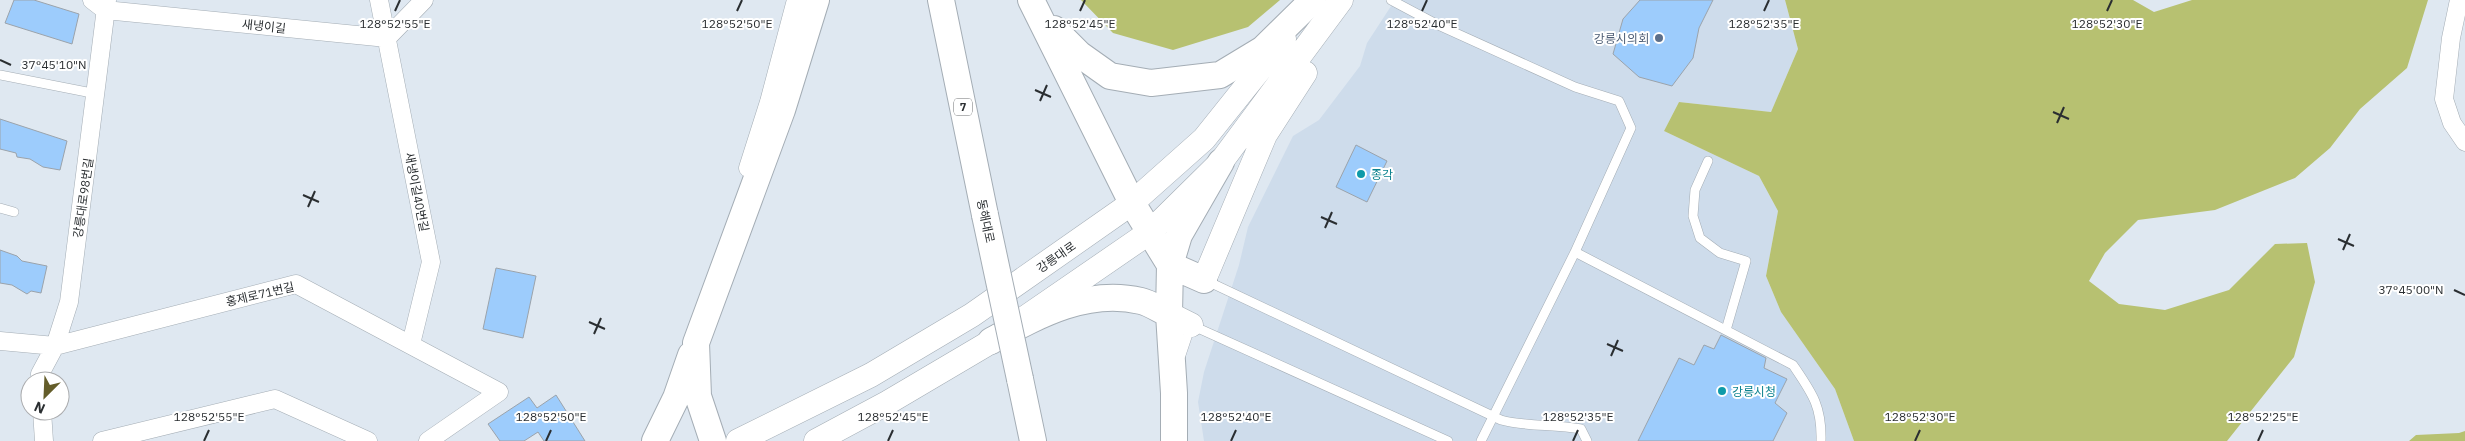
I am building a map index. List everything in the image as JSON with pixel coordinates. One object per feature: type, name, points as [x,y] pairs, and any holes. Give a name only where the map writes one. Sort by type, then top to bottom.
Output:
[{"type":"main road","points":[[654,441],[676,398],[782,110],[816,0]]},
{"type":"main road","name":"동해대로","points":[[941,0],[1033,441]]},
{"type":"main road","points":[[1034,6],[1079,54],[1110,76],[1150,83],[1220,75],[1263,49],[1314,0]]},
{"type":"main road","points":[[1034,6],[1132,203],[1170,265],[1180,320],[1174,393],[1174,441]]},
{"type":"main road","points":[[1170,265],[1179,234],[1221,162]]},
{"type":"main road","points":[[1170,265],[1204,280]]},
{"type":"main road","points":[[991,341],[1044,312],[1090,300],[1116,298],[1142,301],[1180,320]]},
{"type":"main road","points":[[696,343],[698,396],[713,441]]},
{"type":"street","name":"새냉이길40번길","points":[[379,0],[431,262],[410,344]]},
{"type":"street","points":[[387,38],[424,0]]},
{"type":"street","points":[[654,441],[664,403],[702,306],[769,102],[796,0]]},
{"type":"street","name":"강릉대로","points":[[738,441],[872,374],[972,315],[1132,203],[1204,139],[1314,0]]},
{"type":"street","points":[[816,441],[886,403],[991,341],[1150,232],[1221,162],[1341,0]]},
{"type":"street","points":[[1204,280],[1265,135],[1320,49],[1341,0]]},
{"type":"street","points":[[2459,0],[2451,38],[2444,99],[2452,124],[2465,142]]},
{"type":"street","name":"새냉이길","points":[[101,3],[387,38]]},
{"type":"street","name":"강릉대로98번길","points":[[42,371],[55,346],[69,302],[97,94],[101,3]]},
{"type":"street","name":"홍제로71번길","points":[[0,341],[55,346],[296,284],[499,392],[428,441]]},
{"type":"street","points":[[102,441],[275,399],[368,441]]},
{"type":"street","points":[[43,421],[44,441]]},
{"type":"lane","points":[[1391,0],[1438,26],[1566,82],[1619,102],[1631,128],[1575,252],[1481,441]]},
{"type":"lane","points":[[0,75],[97,94]]},
{"type":"lane","points":[[1708,161],[1694,190],[1693,216],[1700,238],[1720,253],[1746,261],[1726,330]]},
{"type":"lane","points":[[0,208],[14,212]]},
{"type":"lane","points":[[1575,252],[1793,365],[1816,399],[1822,426],[1821,440]]},
{"type":"lane","points":[[1204,280],[1495,415],[1501,420],[1516,424],[1557,425],[1581,429],[1587,441]]},
{"type":"lane","points":[[1180,320],[1448,441]]},
{"type":"shaded area","points":[[1395,0],[1785,0],[1798,49],[1771,112],[1679,102],[1664,131],[1759,176],[1778,211],[1766,276],[1781,312],[1835,389],[1854,441],[1204,441],[1198,402],[1204,372],[1239,265],[1248,227],[1293,136],[1319,120],[1360,66],[1367,43]]},
{"type":"green space","points":[[1081,0],[1280,0],[1248,27],[1173,50],[1113,33]]},
{"type":"green space","points":[[1785,0],[2133,0],[2154,12],[2192,0],[2428,0],[2407,68],[2360,109],[2330,148],[2295,178],[2215,210],[2138,220],[2105,253],[2089,281],[2119,304],[2165,310],[2229,290],[2275,244],[2307,243],[2315,282],[2294,357],[2227,441],[1854,441],[1835,389],[1781,312],[1766,276],[1778,211],[1759,176],[1664,131],[1679,102],[1771,112],[1798,49]]},
{"type":"green space","points":[[2465,431],[2465,441],[2409,441],[2416,435],[2459,433]]},
{"type":"building","points":[[14,0],[34,0],[79,14],[72,44],[5,23]]},
{"type":"building","name":"강릉시의회","points":[[1640,0],[1713,0],[1699,28],[1693,58],[1672,86],[1639,77],[1613,54],[1623,19]]},
{"type":"building","points":[[0,119],[67,141],[60,170],[43,167],[30,159],[17,157],[16,153],[0,149]]},
{"type":"building","name":"종각","points":[[1356,145],[1387,161],[1367,202],[1336,187]]},
{"type":"building","points":[[0,250],[17,256],[22,261],[47,266],[41,293],[31,291],[27,294],[12,285],[0,283]]},
{"type":"building","points":[[496,268],[536,276],[523,338],[483,329]]},
{"type":"building","name":"강릉시청","points":[[1721,335],[1766,358],[1764,368],[1787,379],[1775,403],[1787,413],[1773,441],[1638,441],[1679,358],[1694,365],[1704,345],[1714,349]]},
{"type":"building","points":[[556,395],[585,441],[544,441],[538,432],[524,441],[500,441],[488,424],[529,397],[537,408]]},
{"type":"place","name":"강릉시의회","points":[[1659,38]]},
{"type":"place","name":"종각","points":[[1361,174]]},
{"type":"place","name":"강릉시청","points":[[1722,391]]}]
